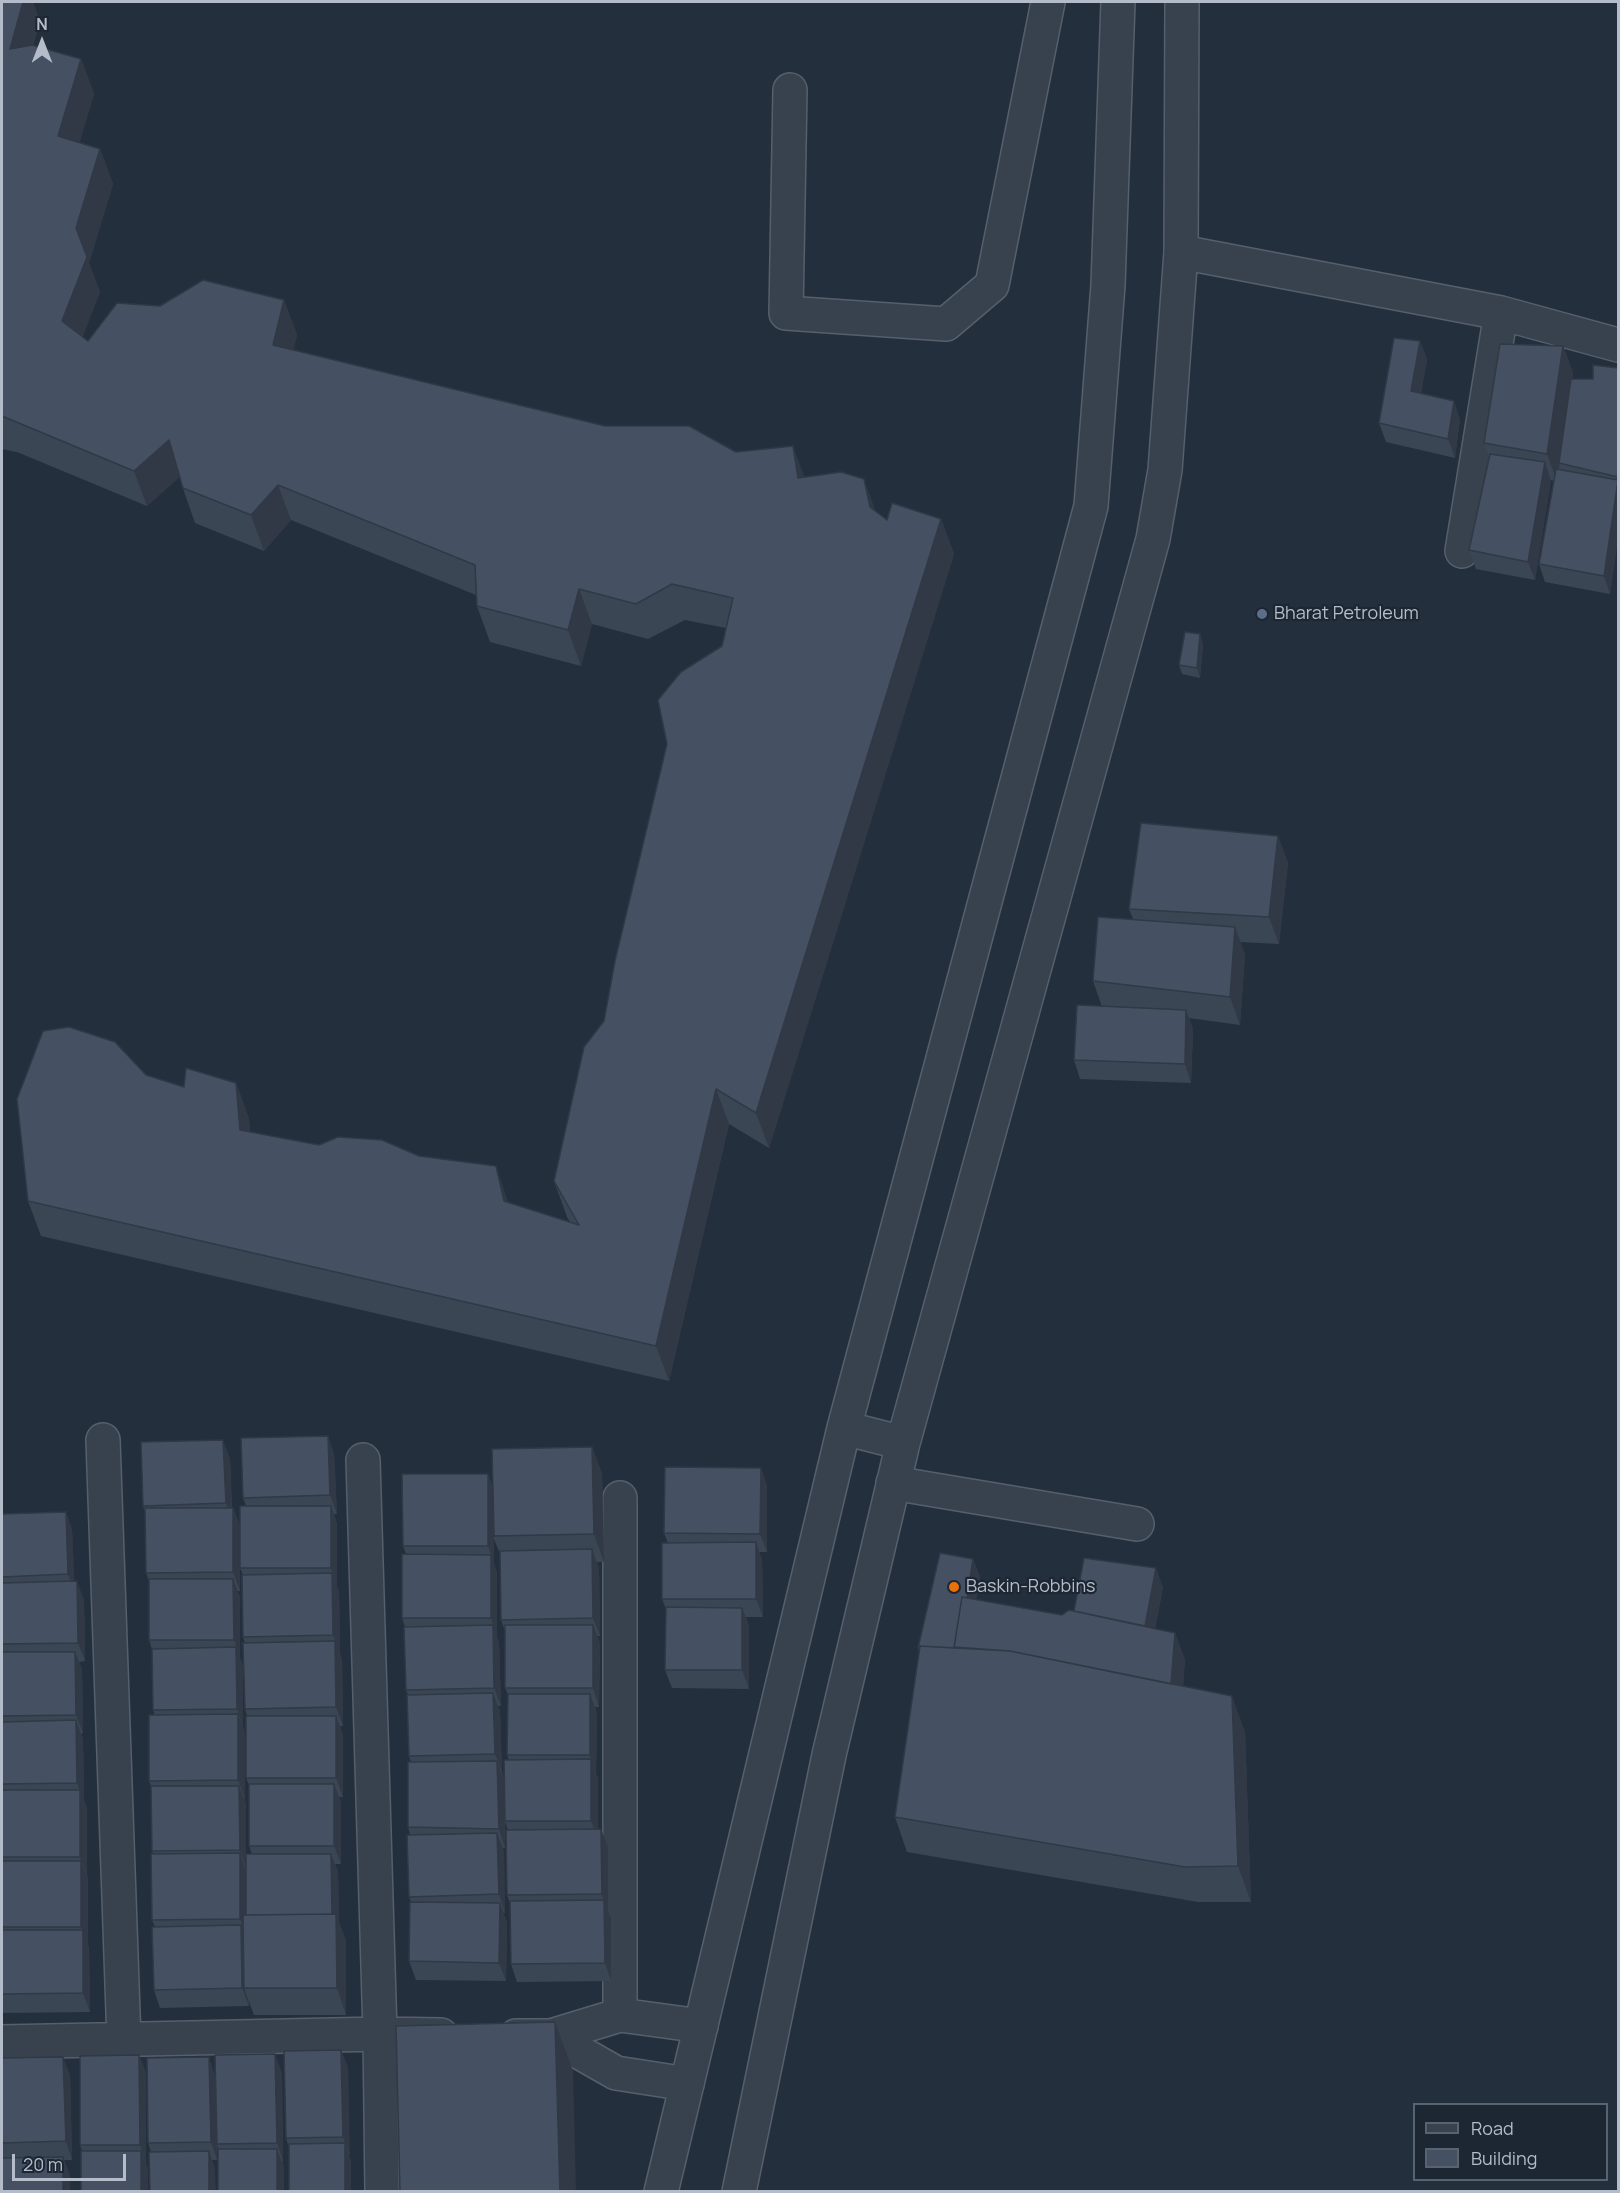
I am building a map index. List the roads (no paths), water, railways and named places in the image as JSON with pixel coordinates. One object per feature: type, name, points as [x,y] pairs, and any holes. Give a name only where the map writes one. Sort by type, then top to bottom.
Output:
[{"type":"street","points":[[790,90],[786,313],[946,324],[992,285],[1048,2]]},
{"type":"street","points":[[661,2192],[844,1428],[1091,506],[1108,285],[1118,2]]},
{"type":"street","points":[[739,2192],[829,1755],[903,1443],[1153,539],[1165,470],[1181,252],[1182,2]]},
{"type":"street","points":[[1181,252],[1501,313],[1618,345]]},
{"type":"street","points":[[1462,551],[1501,313]]},
{"type":"street","points":[[844,1428],[903,1443]]},
{"type":"street","points":[[103,1440],[124,2041]]},
{"type":"street","points":[[363,1460],[380,2034],[382,2192]]},
{"type":"street","points":[[894,1483],[1137,1524]]},
{"type":"street","points":[[620,1498],[620,2015]]},
{"type":"street","points":[[2,2042],[380,2034],[551,2036],[620,2015],[701,2026]]},
{"type":"street","points":[[551,2036],[616,2073],[687,2084]]},
{"type":"place","name":"Bharat Petroleum","points":[[1262,614]]},
{"type":"place","name":"Baskin-Robbins","points":[[954,1587]]}]
